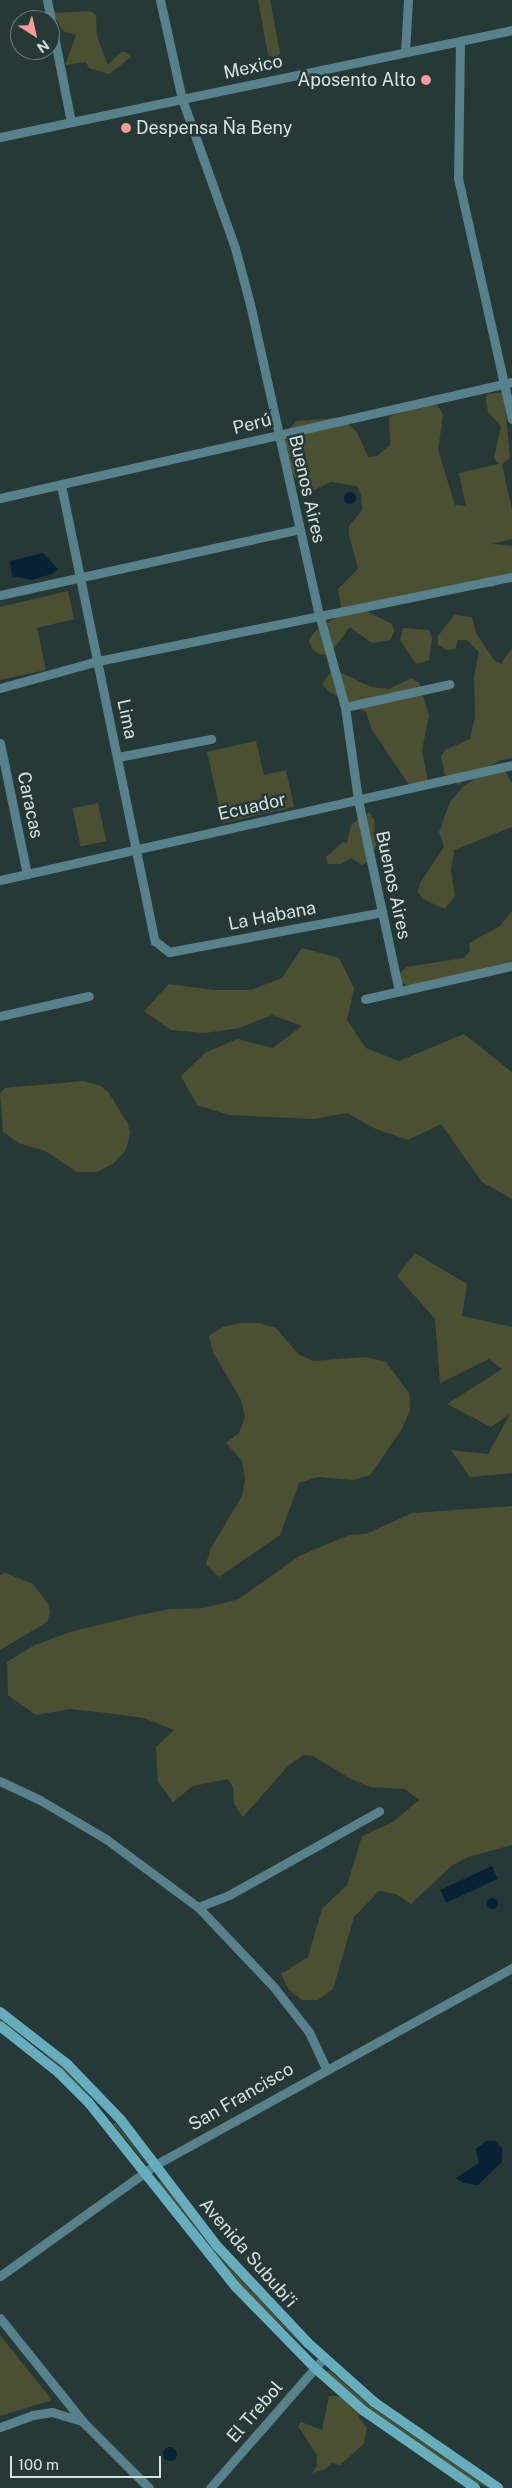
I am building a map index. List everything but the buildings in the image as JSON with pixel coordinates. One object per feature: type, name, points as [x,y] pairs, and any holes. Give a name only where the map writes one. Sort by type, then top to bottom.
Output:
[{"type":"street","points":[[47,0],[71,122]]},
{"type":"street","name":"Buenos Aires","points":[[160,0],[182,99],[235,248],[319,614],[345,707],[358,800],[399,992]]},
{"type":"street","points":[[405,52],[408,0]]},
{"type":"street","name":"Mexico","points":[[0,137],[512,30]]},
{"type":"street","points":[[460,41],[458,178],[508,383],[512,419]]},
{"type":"street","name":"Perú","points":[[0,498],[508,383]]},
{"type":"street","name":"Lima","points":[[61,485],[138,850],[155,941],[169,952]]},
{"type":"street","points":[[0,596],[299,529]]},
{"type":"street","points":[[0,688],[98,661],[319,614],[512,577]]},
{"type":"street","points":[[345,707],[450,684]]},
{"type":"street","points":[[118,757],[211,739]]},
{"type":"street","name":"Caracas","points":[[0,743],[27,874]]},
{"type":"street","name":"Ecuador","points":[[0,880],[512,765]]},
{"type":"street","name":"La Habana","points":[[169,952],[382,912]]},
{"type":"street","points":[[365,999],[512,966]]},
{"type":"street","points":[[0,1016],[89,996]]},
{"type":"street","points":[[0,1781],[40,1800],[106,1839],[198,1907],[272,1986],[309,2032],[326,2068]]},
{"type":"street","points":[[198,1907],[229,1895],[379,1811]]},
{"type":"street","name":"San Francisco","points":[[0,2276],[155,2165],[326,2068],[512,1968]]},
{"type":"street","name":"Avenida Sububi'i","points":[[0,2012],[67,2064],[121,2120],[222,2253],[272,2308],[324,2358],[374,2402],[498,2488]]},
{"type":"street","name":"Avenida Sububi'i","points":[[0,2026],[59,2073],[90,2103],[236,2287],[315,2368],[378,2421],[474,2488]]},
{"type":"street","points":[[0,2318],[84,2423],[149,2488]]},
{"type":"street","name":"El Trebol","points":[[210,2488],[324,2358]]},
{"type":"street","points":[[0,2427],[33,2415],[52,2412],[84,2423]]},
{"type":"green space","points":[[258,0],[270,0],[280,53],[277,59],[268,55]]},
{"type":"green space","points":[[90,11],[96,15],[97,37],[108,65],[121,52],[126,52],[131,57],[109,74],[89,68],[86,62],[65,65],[76,35],[63,31],[60,26],[60,13]]},
{"type":"green space","points":[[504,392],[510,458],[502,464],[512,510],[512,539],[492,544],[512,546],[512,573],[493,587],[465,584],[453,594],[426,593],[362,609],[392,624],[394,632],[390,640],[372,643],[350,627],[329,655],[319,654],[312,649],[309,640],[314,632],[339,615],[341,607],[338,589],[358,569],[349,535],[349,526],[362,510],[361,494],[357,486],[331,482],[309,492],[302,489],[281,455],[290,428],[296,421],[335,418],[343,420],[357,432],[368,457],[377,456],[390,445],[389,417],[430,401],[438,406],[443,415],[438,450],[455,505],[466,506],[459,473],[499,464],[494,458],[501,426],[488,412],[486,399],[487,394]]},
{"type":"green space","points":[[68,591],[74,619],[37,628],[46,670],[0,680],[0,607]]},
{"type":"green space","points":[[454,615],[472,617],[476,633],[494,660],[501,664],[512,648],[512,758],[498,761],[458,785],[445,775],[441,757],[445,750],[470,739],[475,717],[474,677],[479,652],[467,640],[458,640],[455,649],[446,650],[438,644],[438,636]]},
{"type":"green space","points":[[403,628],[429,630],[432,638],[429,660],[416,664],[400,640]]},
{"type":"green space","points":[[333,669],[371,687],[389,689],[412,678],[419,683],[429,715],[422,750],[428,782],[412,789],[372,730],[366,712],[328,691],[322,684]]},
{"type":"green space","points":[[256,741],[264,775],[286,770],[294,807],[223,823],[207,752]]},
{"type":"green space","points":[[491,767],[504,770],[512,783],[512,827],[454,850],[451,870],[455,896],[445,909],[423,899],[418,892],[420,883],[444,847],[439,832],[450,802],[464,786]]},
{"type":"green space","points":[[98,803],[106,841],[81,847],[73,808]]},
{"type":"green space","points":[[369,812],[374,819],[376,846],[369,861],[362,865],[351,858],[341,864],[328,864],[326,857],[343,842],[347,843],[351,825]]},
{"type":"green space","points":[[512,911],[512,967],[409,986],[401,982],[400,973],[407,967],[464,958],[470,951],[469,943],[500,926]]},
{"type":"green space","points":[[302,948],[339,958],[354,988],[347,1020],[366,1048],[399,1061],[464,1034],[512,1072],[512,1199],[482,1182],[441,1124],[408,1140],[376,1129],[347,1113],[314,1119],[229,1115],[197,1105],[181,1076],[205,1053],[237,1039],[273,1048],[302,1026],[272,1015],[239,1028],[205,1033],[171,1030],[144,1011],[169,984],[213,990],[251,990],[282,978]]},
{"type":"green space","points":[[83,1081],[101,1086],[109,1093],[128,1124],[130,1133],[126,1150],[114,1163],[97,1172],[77,1172],[45,1151],[19,1143],[3,1132],[0,1093],[5,1088]]},
{"type":"green space","points":[[415,1253],[467,1284],[462,1316],[512,1327],[512,1473],[470,1477],[451,1450],[488,1454],[510,1414],[491,1427],[447,1404],[502,1369],[489,1359],[440,1383],[435,1319],[397,1276]]},
{"type":"green space","points":[[240,1323],[259,1323],[276,1328],[298,1354],[313,1361],[366,1357],[386,1362],[409,1393],[410,1410],[402,1429],[370,1475],[353,1480],[318,1477],[299,1483],[280,1535],[219,1577],[206,1564],[211,1548],[242,1496],[245,1479],[242,1461],[226,1443],[239,1433],[245,1417],[241,1400],[213,1352],[209,1336],[223,1327]]},
{"type":"green space","points":[[512,1506],[512,1845],[468,1857],[451,1866],[411,1904],[396,1894],[379,1891],[354,1917],[333,1989],[318,2000],[302,2000],[289,1990],[281,1974],[308,1957],[322,1909],[347,1885],[362,1836],[393,1822],[419,1800],[405,1789],[371,1787],[351,1779],[313,1756],[304,1755],[289,1765],[243,1817],[234,1804],[233,1787],[228,1779],[193,1786],[173,1802],[158,1782],[156,1747],[174,1730],[144,1718],[108,1713],[70,1709],[36,1715],[8,1695],[7,1662],[35,1645],[70,1632],[135,1616],[170,1609],[204,1608],[239,1599],[299,1556],[349,1535],[366,1534],[412,1513]]},
{"type":"green space","points":[[5,1573],[33,1584],[48,1604],[50,1613],[47,1622],[0,1650],[0,1575]]},
{"type":"green space","points":[[0,2017],[64,2068],[95,2100],[37,2047],[0,2020]]},
{"type":"green space","points":[[115,2122],[146,2162],[146,2163],[113,2124]]},
{"type":"green space","points":[[160,2180],[213,2250],[307,2350],[239,2284],[158,2182]]},
{"type":"green space","points":[[0,2335],[51,2399],[49,2401],[0,2416]]},
{"type":"green space","points":[[329,2370],[369,2405],[489,2488],[472,2481],[368,2408],[327,2372]]},
{"type":"green space","points":[[329,2396],[338,2396],[355,2402],[360,2410],[359,2418],[367,2428],[364,2444],[340,2465],[332,2463],[326,2469],[312,2473],[317,2466],[317,2455],[298,2426],[301,2422],[322,2430]]},
{"type":"water","points":[[350,492],[356,498],[350,504],[344,498]]},
{"type":"water","points":[[43,553],[58,569],[52,574],[32,580],[12,576],[10,561]]},
{"type":"water","points":[[492,1866],[498,1879],[446,1903],[440,1890]]},
{"type":"water","points":[[492,1897],[498,1903],[492,1909],[486,1903]]},
{"type":"water","points":[[486,2141],[495,2141],[502,2148],[502,2162],[478,2185],[463,2183],[456,2178],[479,2163],[476,2149]]},
{"type":"water","points":[[170,2447],[175,2449],[177,2454],[175,2459],[170,2461],[165,2459],[163,2454],[165,2449]]},
{"type":"place","name":"Aposento Alto","points":[[426,80]]},
{"type":"place","name":"Despensa Ña Beny","points":[[126,128]]}]
